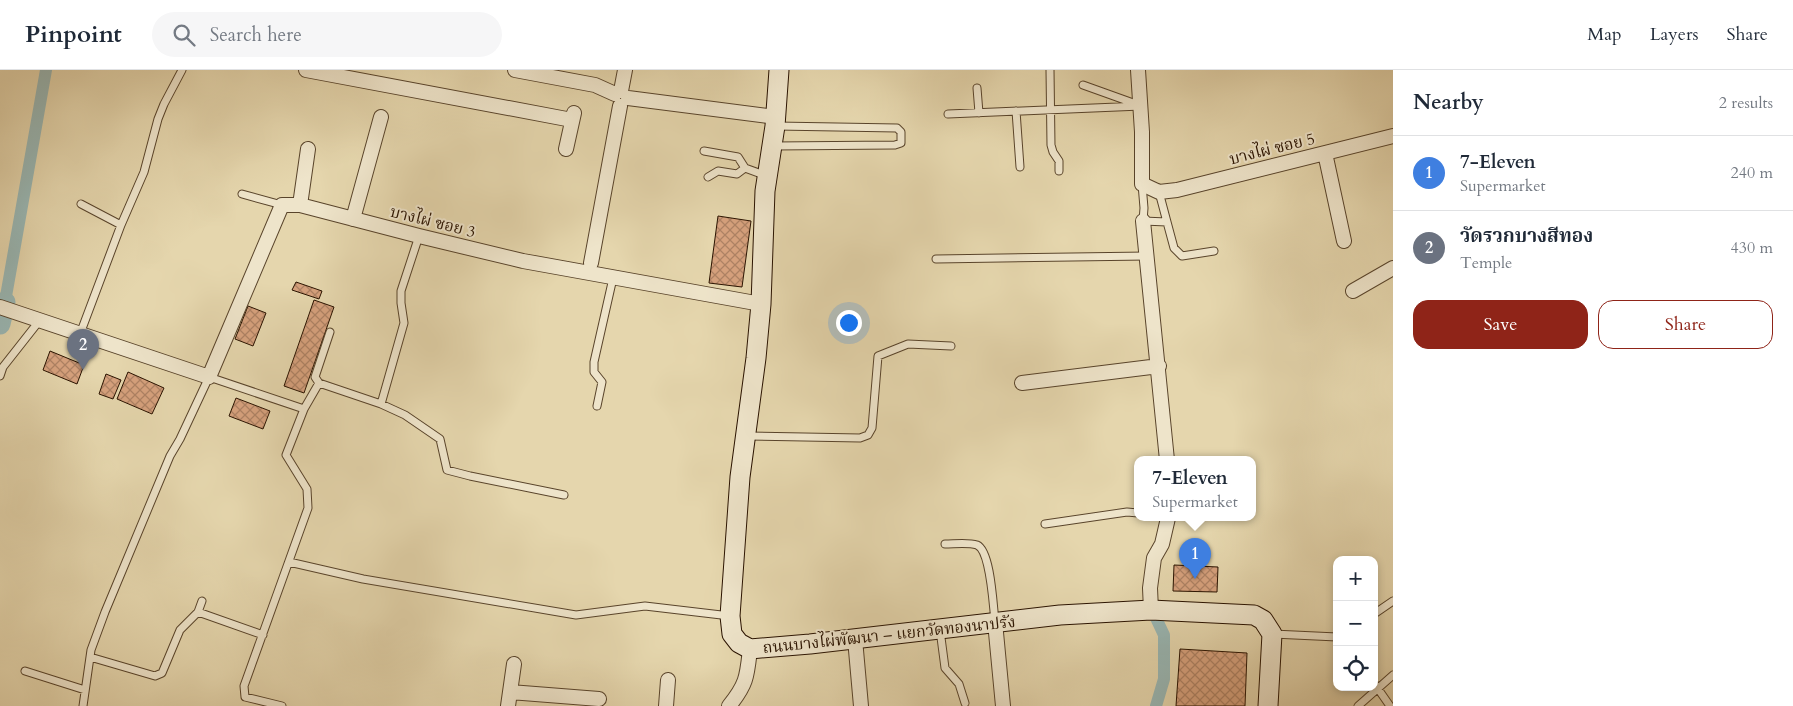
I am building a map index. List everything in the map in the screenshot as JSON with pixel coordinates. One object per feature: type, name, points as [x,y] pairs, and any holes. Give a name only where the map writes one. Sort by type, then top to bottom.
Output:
[{"type":"street","points":[[306,70],[573,117],[566,148]]},
{"type":"street","points":[[516,70],[595,85],[621,97],[776,122]]},
{"type":"street","points":[[591,263],[625,70]]},
{"type":"street","name":"ถนนบางไผ่พัฒนา – แยกวัดทองนาปรัง","points":[[779,70],[776,122],[765,191],[761,304],[740,477],[730,616],[732,634],[739,643],[750,649],[855,639],[1060,615],[1151,610],[1254,615],[1263,620],[1272,634]]},
{"type":"street","points":[[1138,70],[1141,106],[1142,184],[1159,192]]},
{"type":"street","points":[[353,219],[381,117]]},
{"type":"street","name":"บางไผ่ ซอย 5","points":[[1159,192],[1177,190],[1325,153],[1392,139]]},
{"type":"street","points":[[300,205],[308,148]]},
{"type":"street","points":[[1325,153],[1344,241]]},
{"type":"street","points":[[6,309],[209,377],[282,205]]},
{"type":"street","name":"บางไผ่ ซอย 3","points":[[282,205],[300,205],[523,261],[761,304]]},
{"type":"street","points":[[1143,220],[1167,456]]},
{"type":"street","points":[[1353,291],[1393,268]]},
{"type":"street","points":[[1022,383],[1159,366]]},
{"type":"street","points":[[1151,610],[1150,588],[1154,558],[1162,544],[1167,521]]},
{"type":"street","points":[[996,622],[1003,706]]},
{"type":"street","points":[[1268,706],[1272,634]]},
{"type":"street","points":[[855,639],[861,706]]},
{"type":"street","points":[[729,706],[739,694],[747,678],[750,649]]},
{"type":"street","points":[[508,706],[514,664]]},
{"type":"street","points":[[666,706],[668,680]]},
{"type":"street","points":[[510,692],[599,699]]},
{"type":"lane","points":[[80,334],[121,225],[144,172],[158,119],[182,70]]},
{"type":"lane","points":[[1050,70],[1051,145],[1052,152],[1059,161],[1058,171]]},
{"type":"lane","points":[[1083,85],[1141,106]]},
{"type":"lane","points":[[977,88],[980,113]]},
{"type":"lane","points":[[948,114],[1141,106]]},
{"type":"lane","points":[[1016,111],[1020,168]]},
{"type":"lane","points":[[772,146],[895,145],[901,143],[901,132],[897,128],[776,122]]},
{"type":"lane","points":[[704,150],[738,157],[745,168],[767,176]]},
{"type":"lane","points":[[708,177],[718,171],[737,174],[745,168]]},
{"type":"lane","points":[[1142,184],[1143,220],[1166,222]]},
{"type":"lane","points":[[1159,192],[1174,248],[1182,256],[1214,251]]},
{"type":"lane","points":[[242,194],[282,205]]},
{"type":"lane","points":[[81,204],[121,225]]},
{"type":"lane","points":[[381,404],[404,323],[401,291],[419,236]]},
{"type":"lane","points":[[936,259],[1147,256]]},
{"type":"lane","points":[[597,406],[602,382],[594,372],[594,362],[614,278]]},
{"type":"lane","points":[[0,376],[3,367],[40,320]]},
{"type":"lane","points":[[330,332],[315,377],[319,383],[405,414],[440,439],[448,470],[564,495]]},
{"type":"lane","points":[[746,436],[860,438],[868,435],[872,428],[878,356],[908,344],[951,346]]},
{"type":"lane","points":[[83,706],[90,657],[105,612],[166,465],[209,377],[304,409]]},
{"type":"lane","points":[[282,706],[245,697],[244,686],[308,508],[307,489],[286,455],[304,409],[319,383]]},
{"type":"lane","points":[[1045,524],[1127,512],[1134,513]]},
{"type":"lane","points":[[945,544],[975,544],[981,548],[988,564],[996,622]]},
{"type":"lane","points":[[289,562],[363,579],[576,615],[645,606],[730,616]]},
{"type":"lane","points":[[90,657],[155,676],[162,673],[180,630],[198,612],[202,601]]},
{"type":"lane","points":[[1378,611],[1393,601]]},
{"type":"lane","points":[[198,612],[263,635]]},
{"type":"lane","points":[[940,629],[945,668],[959,684],[965,703]]},
{"type":"lane","points":[[1272,634],[1333,637]]},
{"type":"lane","points":[[25,671],[85,690]]},
{"type":"lane","points":[[1378,684],[1393,675]]},
{"type":"lane","points":[[1378,688],[1390,706]]},
{"type":"lane","points":[[1358,706],[1371,691]]},
{"type":"building","points":[[718,216],[751,221],[742,287],[709,283]]},
{"type":"building","points":[[296,282],[322,291],[319,299],[292,290]]},
{"type":"building","points":[[314,300],[334,307],[304,393],[284,386]]},
{"type":"building","points":[[248,306],[266,313],[253,346],[235,339]]},
{"type":"building","points":[[50,351],[84,365],[77,384],[43,370]]},
{"type":"building","points":[[128,372],[164,388],[152,414],[117,399]]},
{"type":"building","points":[[106,374],[121,380],[113,399],[99,394]]},
{"type":"building","points":[[236,398],[270,411],[263,429],[229,416]]},
{"type":"building","points":[[1174,565],[1218,567],[1217,592],[1173,591]]},
{"type":"building","points":[[1180,649],[1247,653],[1245,706],[1176,706]]},
{"type":"waterway","points":[[5,302],[46,70]]},
{"type":"waterway","points":[[0,324],[5,302]]},
{"type":"waterway","points":[[1156,618],[1164,635],[1164,679],[1156,706]]},
{"type":"place","name":"วัดรวกบางสีทอง","points":[[83,370]]},
{"type":"place","name":"7-Eleven","points":[[1195,579]]}]
